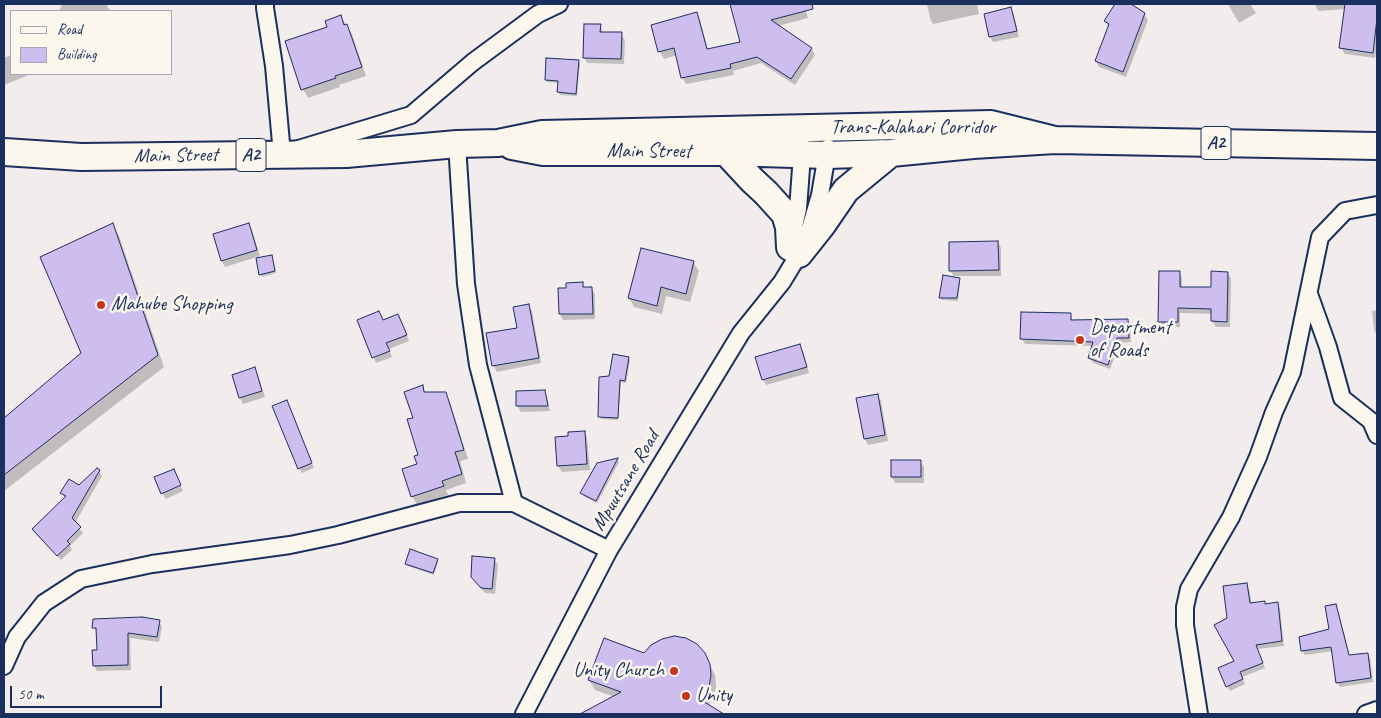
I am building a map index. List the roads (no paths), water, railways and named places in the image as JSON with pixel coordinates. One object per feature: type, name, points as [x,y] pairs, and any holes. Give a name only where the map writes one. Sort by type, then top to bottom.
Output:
[{"type":"highway","name":"Trans-Kalahari Corridor","points":[[799,128],[991,124],[1055,140]]},
{"type":"highway","name":"Main Street","points":[[4,152],[81,157],[346,154],[457,144],[498,143],[542,134],[799,128]]},
{"type":"highway","name":"Trans-Kalahari Corridor","points":[[802,156],[891,153],[1055,140],[1377,146]]},
{"type":"highway","name":"Main Street","points":[[498,143],[543,152],[726,152],[802,156]]},
{"type":"highway","points":[[726,152],[785,214],[794,251]]},
{"type":"highway","points":[[794,251],[822,225],[846,190],[891,153]]},
{"type":"street","points":[[265,4],[274,66],[282,154],[411,115],[473,62],[538,14],[559,4]]},
{"type":"street","name":"Mpuutsane Road","points":[[524,714],[609,550],[741,333],[782,282],[794,251],[810,229],[827,156],[830,127]]},
{"type":"street","name":"Mpuutsane Road","points":[[794,251],[802,156],[799,128]]},
{"type":"street","points":[[457,144],[466,284],[478,365],[514,503]]},
{"type":"street","points":[[1199,714],[1185,625],[1185,607],[1189,589],[1231,517],[1258,457],[1274,412],[1292,372],[1320,237],[1345,211],[1377,205]]},
{"type":"street","points":[[1309,294],[1328,347],[1342,398],[1375,426]]},
{"type":"street","points":[[4,666],[17,637],[44,603],[81,579],[152,564],[290,545],[459,503],[514,503],[609,550]]},
{"type":"street","points":[[1366,714],[1377,710]]},
{"type":"place","name":"Mahube Shopping","points":[[101,305]]},
{"type":"place","name":"Department of Roads","points":[[1080,340]]},
{"type":"place","name":"Unity Church","points":[[674,671]]},
{"type":"place","name":"Unity","points":[[686,696]]}]
